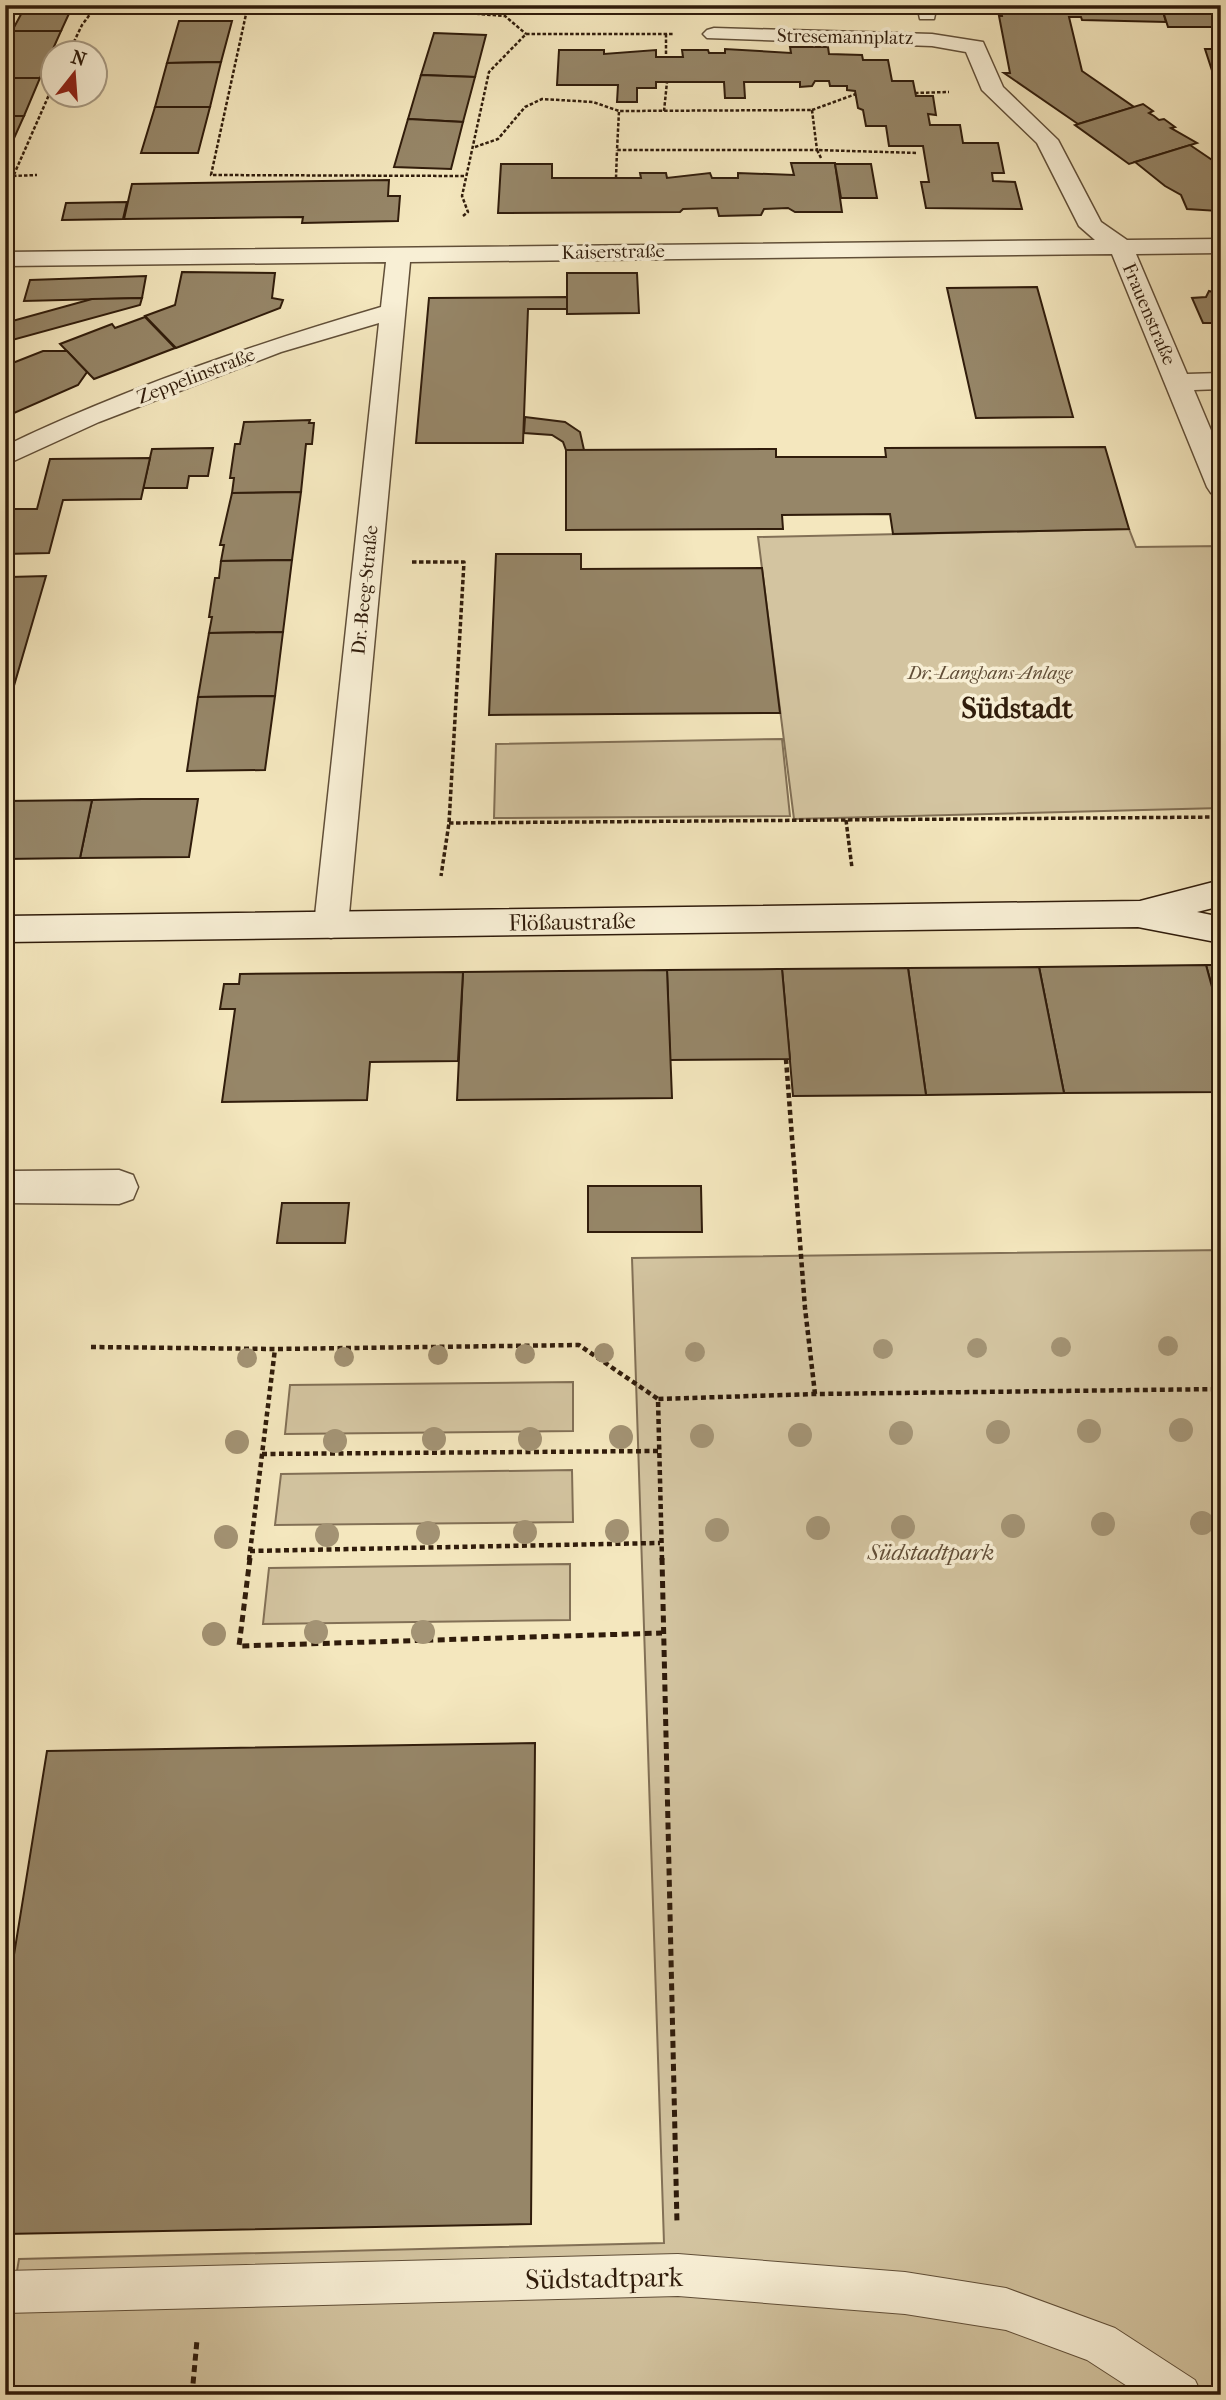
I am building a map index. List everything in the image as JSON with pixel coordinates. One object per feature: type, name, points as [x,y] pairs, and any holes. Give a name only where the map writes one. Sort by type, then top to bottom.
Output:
[{"type":"street","name":"Stresemannplatz","points":[[714,34],[932,40],[975,47]]},
{"type":"street","name":"Frauenstraße","points":[[975,47],[993,90],[1047,140],[1091,226],[1121,247],[1221,487]]},
{"type":"street","name":"Kaiserstraße","points":[[5,259],[1221,246]]},
{"type":"street","name":"Dr.-Beeg-Straße","points":[[331,926],[399,254]]},
{"type":"street","name":"Zeppelinstraße","points":[[5,457],[90,416],[168,386],[272,347],[394,311]]},
{"type":"street","name":"Frauenstraße","points":[[1178,382],[1221,381]]},
{"type":"street","name":"Flößaustraße","points":[[1138,914],[1221,893]]},
{"type":"street","name":"Flößaustraße","points":[[5,929],[1138,914],[1221,930]]},
{"type":"street","points":[[7,1196],[118,1187]]},
{"type":"lane","name":"Südstadtpark","points":[[5,2292],[678,2275],[905,2293],[1006,2309],[1100,2343],[1180,2395]]},
{"type":"path","points":[[76,38],[97,5]]},
{"type":"path","points":[[248,5],[211,175],[465,176]]},
{"type":"path","points":[[361,5],[505,16],[526,34],[714,34]]},
{"type":"path","points":[[451,254],[452,226],[468,212],[462,196],[489,72],[526,34]]},
{"type":"path","points":[[666,34],[666,57]]},
{"type":"path","points":[[664,111],[667,82]]},
{"type":"path","points":[[474,147],[498,139],[525,107],[542,99],[593,102],[619,111],[812,110],[856,94]]},
{"type":"path","points":[[5,195],[43,108]]},
{"type":"path","points":[[812,110],[817,150],[821,158]]},
{"type":"path","points":[[616,178],[619,111]]},
{"type":"path","points":[[617,150],[918,153]]},
{"type":"path","points":[[13,176],[37,175]]},
{"type":"path","points":[[441,876],[449,823],[464,562]]},
{"type":"path","points":[[449,823],[1221,817]]},
{"type":"path","points":[[846,820],[852,867]]},
{"type":"path","points":[[786,1059],[815,1394]]},
{"type":"path","points":[[91,1348],[192,1346],[275,1349],[579,1345],[658,1399],[815,1394],[1221,1389]]},
{"type":"path","points":[[275,1349],[240,1646],[662,1633]]},
{"type":"path","points":[[658,1399],[678,2275]]},
{"type":"path","points":[[262,1454],[658,1451]]},
{"type":"path","points":[[250,1551],[660,1543]]},
{"type":"green space","name":"Dr.-Langhans-Anlage","points":[[1129,529],[1136,547],[1221,546],[1221,808],[794,819],[758,537]]},
{"type":"green space","points":[[782,739],[790,816],[494,818],[496,744]]},
{"type":"green space","name":"Südstadtpark","points":[[1221,1250],[1221,2395],[5,2395],[5,2343],[19,2259],[664,2243],[632,1258]]},
{"type":"green space","points":[[573,1382],[573,1431],[285,1434],[290,1385]]},
{"type":"green space","points":[[572,1470],[573,1522],[275,1525],[281,1474]]},
{"type":"green space","points":[[570,1564],[570,1620],[263,1624],[269,1568]]},
{"type":"building","points":[[26,5],[73,5],[61,31],[12,31]]},
{"type":"building","points":[[769,5],[852,5],[853,12],[769,11]]},
{"type":"building","points":[[1000,5],[1161,5],[1166,22],[1082,20],[1081,17],[1069,17],[1082,71],[1134,107],[1078,124],[1004,73],[1010,73],[999,16],[1002,16]]},
{"type":"building","points":[[1161,5],[1221,5],[1221,27],[1168,27]]},
{"type":"building","points":[[179,21],[232,21],[221,62],[167,63]]},
{"type":"building","points":[[12,31],[61,31],[58,38],[38,38],[38,78],[5,78],[5,41]]},
{"type":"building","points":[[434,33],[486,35],[475,77],[421,75]]},
{"type":"building","points":[[790,47],[828,47],[829,54],[862,55],[863,60],[888,60],[892,81],[913,81],[916,96],[933,96],[936,115],[928,114],[930,125],[960,125],[963,143],[998,143],[1004,173],[992,173],[993,181],[1015,182],[1022,209],[926,208],[921,182],[929,182],[923,146],[889,146],[886,126],[866,126],[863,110],[858,108],[855,91],[847,90],[847,86],[830,86],[829,81],[815,81],[812,86],[800,87],[800,82],[744,82],[745,98],[725,98],[724,82],[656,82],[656,88],[637,88],[637,102],[617,102],[618,85],[557,85],[559,50],[604,50],[604,54],[656,50],[656,57],[683,57],[682,50],[708,50],[709,53],[725,53],[725,49],[791,53]]},
{"type":"building","points":[[1205,49],[1221,49],[1221,89],[1218,89]]},
{"type":"building","points":[[221,62],[210,107],[155,107],[167,63]]},
{"type":"building","points":[[421,75],[475,77],[463,122],[408,119]]},
{"type":"building","points":[[5,78],[38,78],[24,116],[5,116]]},
{"type":"building","points":[[1143,104],[1153,111],[1149,113],[1159,120],[1164,119],[1175,127],[1171,128],[1197,143],[1129,164],[1075,125]]},
{"type":"building","points":[[155,107],[210,107],[198,153],[141,153]]},
{"type":"building","points":[[5,116],[24,116],[6,156],[5,156]]},
{"type":"building","points":[[408,119],[463,122],[451,169],[394,167]]},
{"type":"building","points":[[1190,145],[1221,166],[1221,208],[1217,208],[1218,211],[1187,209],[1181,195],[1135,162]]},
{"type":"building","points":[[791,163],[835,163],[842,212],[795,212],[788,208],[764,209],[761,215],[719,216],[717,208],[683,209],[680,212],[498,213],[501,164],[552,164],[552,178],[641,178],[640,173],[666,173],[667,178],[710,173],[712,178],[738,178],[738,173],[794,175]]},
{"type":"building","points":[[835,164],[871,164],[877,198],[841,198]]},
{"type":"building","points":[[389,180],[388,196],[400,196],[398,221],[302,223],[303,217],[124,219],[132,184]]},
{"type":"building","points":[[127,202],[123,219],[62,220],[66,203]]},
{"type":"building","points":[[182,272],[275,273],[272,298],[283,300],[280,308],[176,348],[145,316],[175,305]]},
{"type":"building","points":[[567,273],[637,273],[639,313],[567,314]]},
{"type":"building","points":[[146,276],[142,298],[24,301],[30,280]]},
{"type":"building","points":[[1037,287],[1073,417],[976,418],[947,288]]},
{"type":"building","points":[[1209,291],[1221,294],[1221,327],[1216,323],[1203,323],[1192,298],[1206,297]]},
{"type":"building","points":[[567,297],[567,309],[528,309],[523,443],[416,443],[429,298]]},
{"type":"building","points":[[142,298],[140,305],[5,342],[5,323],[92,299]]},
{"type":"building","points":[[145,317],[175,348],[94,379],[60,344],[112,324],[115,328]]},
{"type":"building","points":[[43,351],[67,351],[87,372],[78,385],[5,417],[5,366]]},
{"type":"building","points":[[525,417],[565,422],[580,432],[584,450],[566,450],[563,442],[552,435],[524,433]]},
{"type":"building","points":[[310,420],[309,423],[314,423],[312,444],[306,444],[301,492],[232,493],[234,478],[230,478],[235,444],[240,444],[244,422]]},
{"type":"building","points":[[1105,447],[1129,529],[893,534],[890,514],[782,515],[783,529],[566,530],[566,450],[776,449],[776,457],[886,457],[885,448]]},
{"type":"building","points":[[213,448],[208,476],[189,476],[187,488],[143,488],[152,449]]},
{"type":"building","points":[[150,458],[141,499],[63,500],[49,553],[5,554],[5,509],[37,509],[50,459]]},
{"type":"building","points":[[301,492],[292,560],[221,561],[224,545],[220,545],[232,493]]},
{"type":"building","points":[[496,554],[581,554],[581,569],[762,568],[780,713],[489,715]]},
{"type":"building","points":[[292,560],[283,632],[209,633],[215,578],[219,578],[221,561]]},
{"type":"building","points":[[46,576],[11,696],[5,696],[5,591],[10,577]]},
{"type":"building","points":[[283,632],[275,696],[198,697],[209,633]]},
{"type":"building","points":[[275,696],[265,770],[187,771],[198,697]]},
{"type":"building","points":[[198,799],[189,857],[80,858],[92,800]]},
{"type":"building","points":[[92,800],[80,858],[5,859],[5,801]]},
{"type":"building","points":[[1206,965],[1221,965],[1221,1020]]},
{"type":"building","points":[[1206,965],[1221,1020],[1221,1092],[1064,1093],[1039,967]]},
{"type":"building","points":[[1039,967],[1064,1093],[926,1095],[908,968]]},
{"type":"building","points":[[908,968],[926,1095],[793,1096],[782,969]]},
{"type":"building","points":[[782,969],[790,1059],[670,1060],[667,970]]},
{"type":"building","points":[[667,970],[672,1098],[457,1100],[463,972]]},
{"type":"building","points":[[463,972],[458,1061],[370,1062],[367,1100],[222,1102],[235,1009],[220,1009],[224,984],[239,984],[240,974]]},
{"type":"building","points":[[588,1186],[701,1186],[702,1232],[588,1232]]},
{"type":"building","points":[[282,1203],[349,1203],[345,1243],[277,1243]]},
{"type":"building","points":[[535,1743],[531,2224],[5,2234],[5,2010],[47,1751]]},
{"type":"district","name":"Südstadt","points":[[1017,708]]}]
